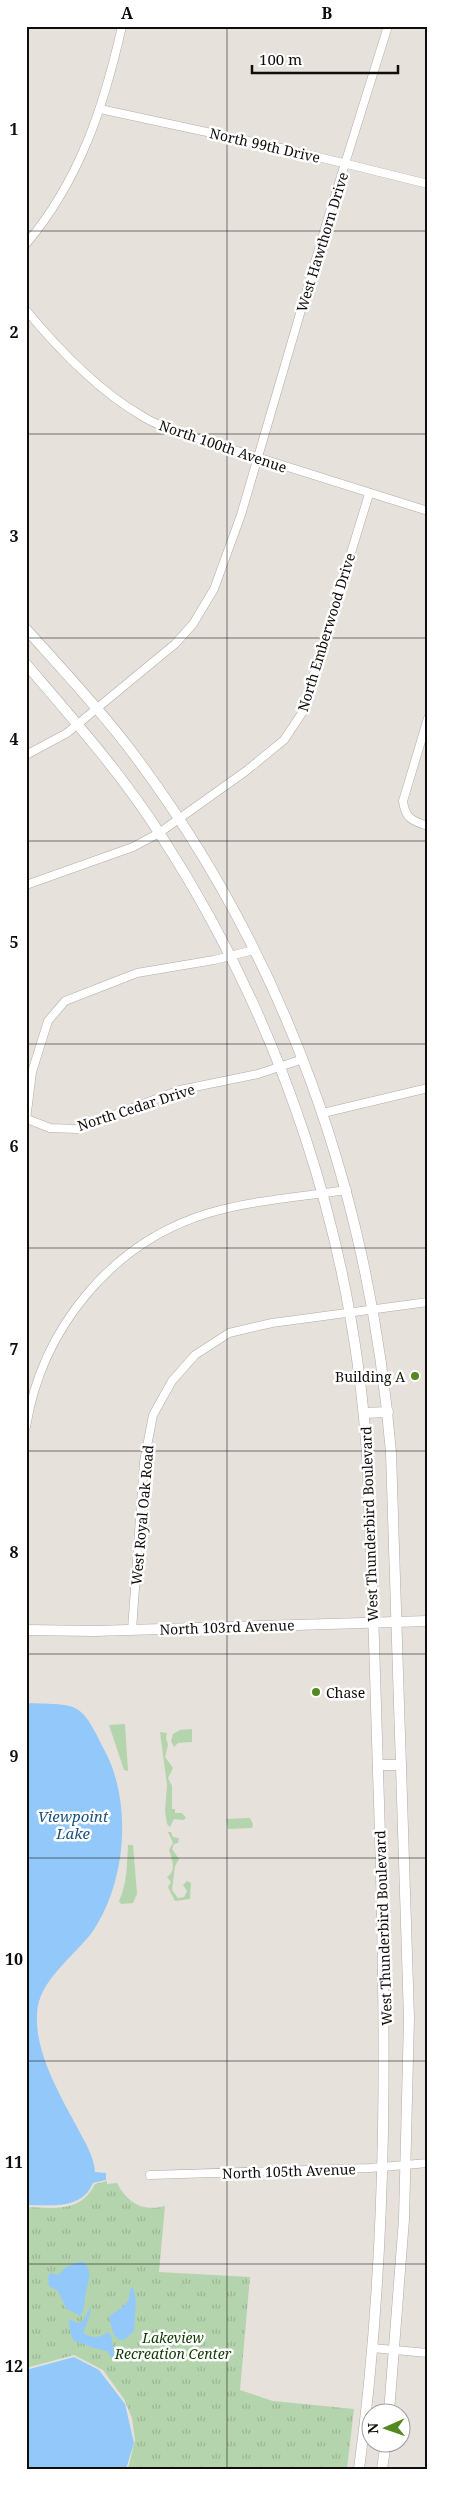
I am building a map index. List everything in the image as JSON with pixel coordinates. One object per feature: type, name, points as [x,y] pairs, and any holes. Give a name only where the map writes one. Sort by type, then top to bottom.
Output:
[{"type":"street","points":[[26,244],[38,230],[79,164],[112,76],[122,26]]},
{"type":"street","name":"West Hawthorn Drive","points":[[26,755],[39,750],[97,710],[175,644],[204,608],[225,561],[388,26]]},
{"type":"street","name":"North 99th Drive","points":[[100,109],[428,184]]},
{"type":"street","name":"North 100th Avenue","points":[[26,310],[49,338],[82,371],[142,417],[177,432],[369,494],[428,510]]},
{"type":"street","name":"North Emberwood Drive","points":[[26,885],[133,847],[159,833],[246,771],[284,740],[302,713],[369,494]]},
{"type":"street","name":"West Thunderbird Boulevard","points":[[26,629],[128,748],[179,820],[220,886],[254,950],[303,1059],[323,1113],[347,1190],[374,1309],[388,1412],[397,1622],[408,2008],[406,2165],[395,2350],[390,2402]]},
{"type":"street","name":"West Thunderbird Boulevard","points":[[26,664],[78,724],[159,833],[201,901],[230,956],[257,1011],[299,1117],[323,1194],[350,1312],[364,1413],[378,1766],[385,2025],[384,2167],[372,2348],[359,2469]]},
{"type":"street","points":[[428,718],[404,794],[404,812],[411,821],[428,826]]},
{"type":"street","points":[[26,1120],[32,1072],[48,1021],[65,1001],[137,973],[254,950]]},
{"type":"street","name":"North Cedar Drive","points":[[26,1120],[50,1128],[78,1129],[180,1090],[280,1067],[303,1059]]},
{"type":"street","points":[[323,1113],[428,1088]]},
{"type":"street","points":[[26,1427],[36,1385],[54,1340],[84,1296],[123,1259],[166,1231],[208,1214],[242,1205],[347,1190]]},
{"type":"street","name":"West Royal Oak Road","points":[[132,1630],[144,1462],[153,1415],[172,1381],[195,1355],[229,1333],[272,1323],[428,1302]]},
{"type":"street","points":[[364,1413],[388,1412]]},
{"type":"street","name":"North 103rd Avenue","points":[[26,1630],[132,1630],[428,1621]]},
{"type":"street","points":[[378,1766],[401,1765]]},
{"type":"street","name":"North 105th Avenue","points":[[150,2175],[384,2167],[428,2163]]},
{"type":"street","points":[[372,2348],[428,2353]]},
{"type":"street","points":[[382,2469],[385,2452]]},
{"type":"green space","points":[[125,1724],[128,1771],[124,1770],[109,1725]]},
{"type":"green space","points":[[192,1729],[192,1742],[178,1743],[174,1747],[171,1741],[173,1734],[180,1730]]},
{"type":"green space","points":[[160,1732],[167,1733],[168,1745],[165,1757],[173,1768],[168,1778],[172,1786],[172,1809],[175,1809],[175,1813],[182,1813],[186,1818],[183,1820],[174,1819],[170,1827],[167,1824],[165,1811],[167,1785]]},
{"type":"green space","points":[[250,1818],[253,1824],[252,1828],[228,1829],[226,1819]]},
{"type":"green space","points":[[168,1832],[171,1832],[173,1837],[179,1838],[178,1843],[174,1844],[172,1849],[179,1859],[175,1866],[172,1890],[178,1898],[184,1897],[187,1891],[183,1885],[187,1881],[191,1883],[190,1899],[175,1901],[168,1887],[171,1882],[167,1877],[173,1868],[169,1850],[173,1843]]},
{"type":"green space","points":[[128,1845],[133,1845],[137,1894],[133,1903],[121,1904],[119,1901],[125,1881]]},
{"type":"green space","name":"Lakeview Recreation Center","points":[[107,2181],[107,2184],[117,2183],[126,2196],[136,2204],[150,2208],[165,2206],[159,2272],[250,2277],[240,2390],[273,2401],[354,2409],[347,2469],[128,2469],[135,2440],[132,2418],[124,2399],[103,2370],[74,2355],[26,2368],[26,2207],[66,2207],[82,2200],[95,2184]]},
{"type":"water","name":"Viewpoint Lake","points":[[26,1703],[69,1706],[77,1709],[84,1715],[106,1753],[114,1774],[120,1796],[122,1819],[122,1843],[118,1867],[113,1890],[104,1911],[93,1931],[50,1979],[39,2002],[37,2029],[44,2058],[88,2148],[95,2172],[106,2173],[106,2180],[93,2183],[88,2192],[81,2198],[74,2202],[55,2205],[26,2205]]},
{"type":"water","points":[[84,2262],[89,2270],[84,2307],[80,2316],[66,2308],[58,2291],[49,2286],[48,2278],[50,2273],[58,2275],[66,2267]]},
{"type":"water","points":[[133,2287],[136,2300],[134,2331],[125,2339],[119,2340],[113,2333],[109,2317],[126,2304]]},
{"type":"water","points":[[91,2306],[90,2315],[83,2333],[96,2337],[108,2332],[111,2335],[116,2363],[107,2351],[74,2341],[70,2332],[69,2319],[78,2323],[83,2321]]},
{"type":"water","points":[[74,2357],[99,2370],[125,2404],[134,2443],[126,2469],[26,2469],[26,2370]]},
{"type":"place","name":"Building A","points":[[415,1376]]},
{"type":"place","name":"Chase","points":[[316,1692]]}]
